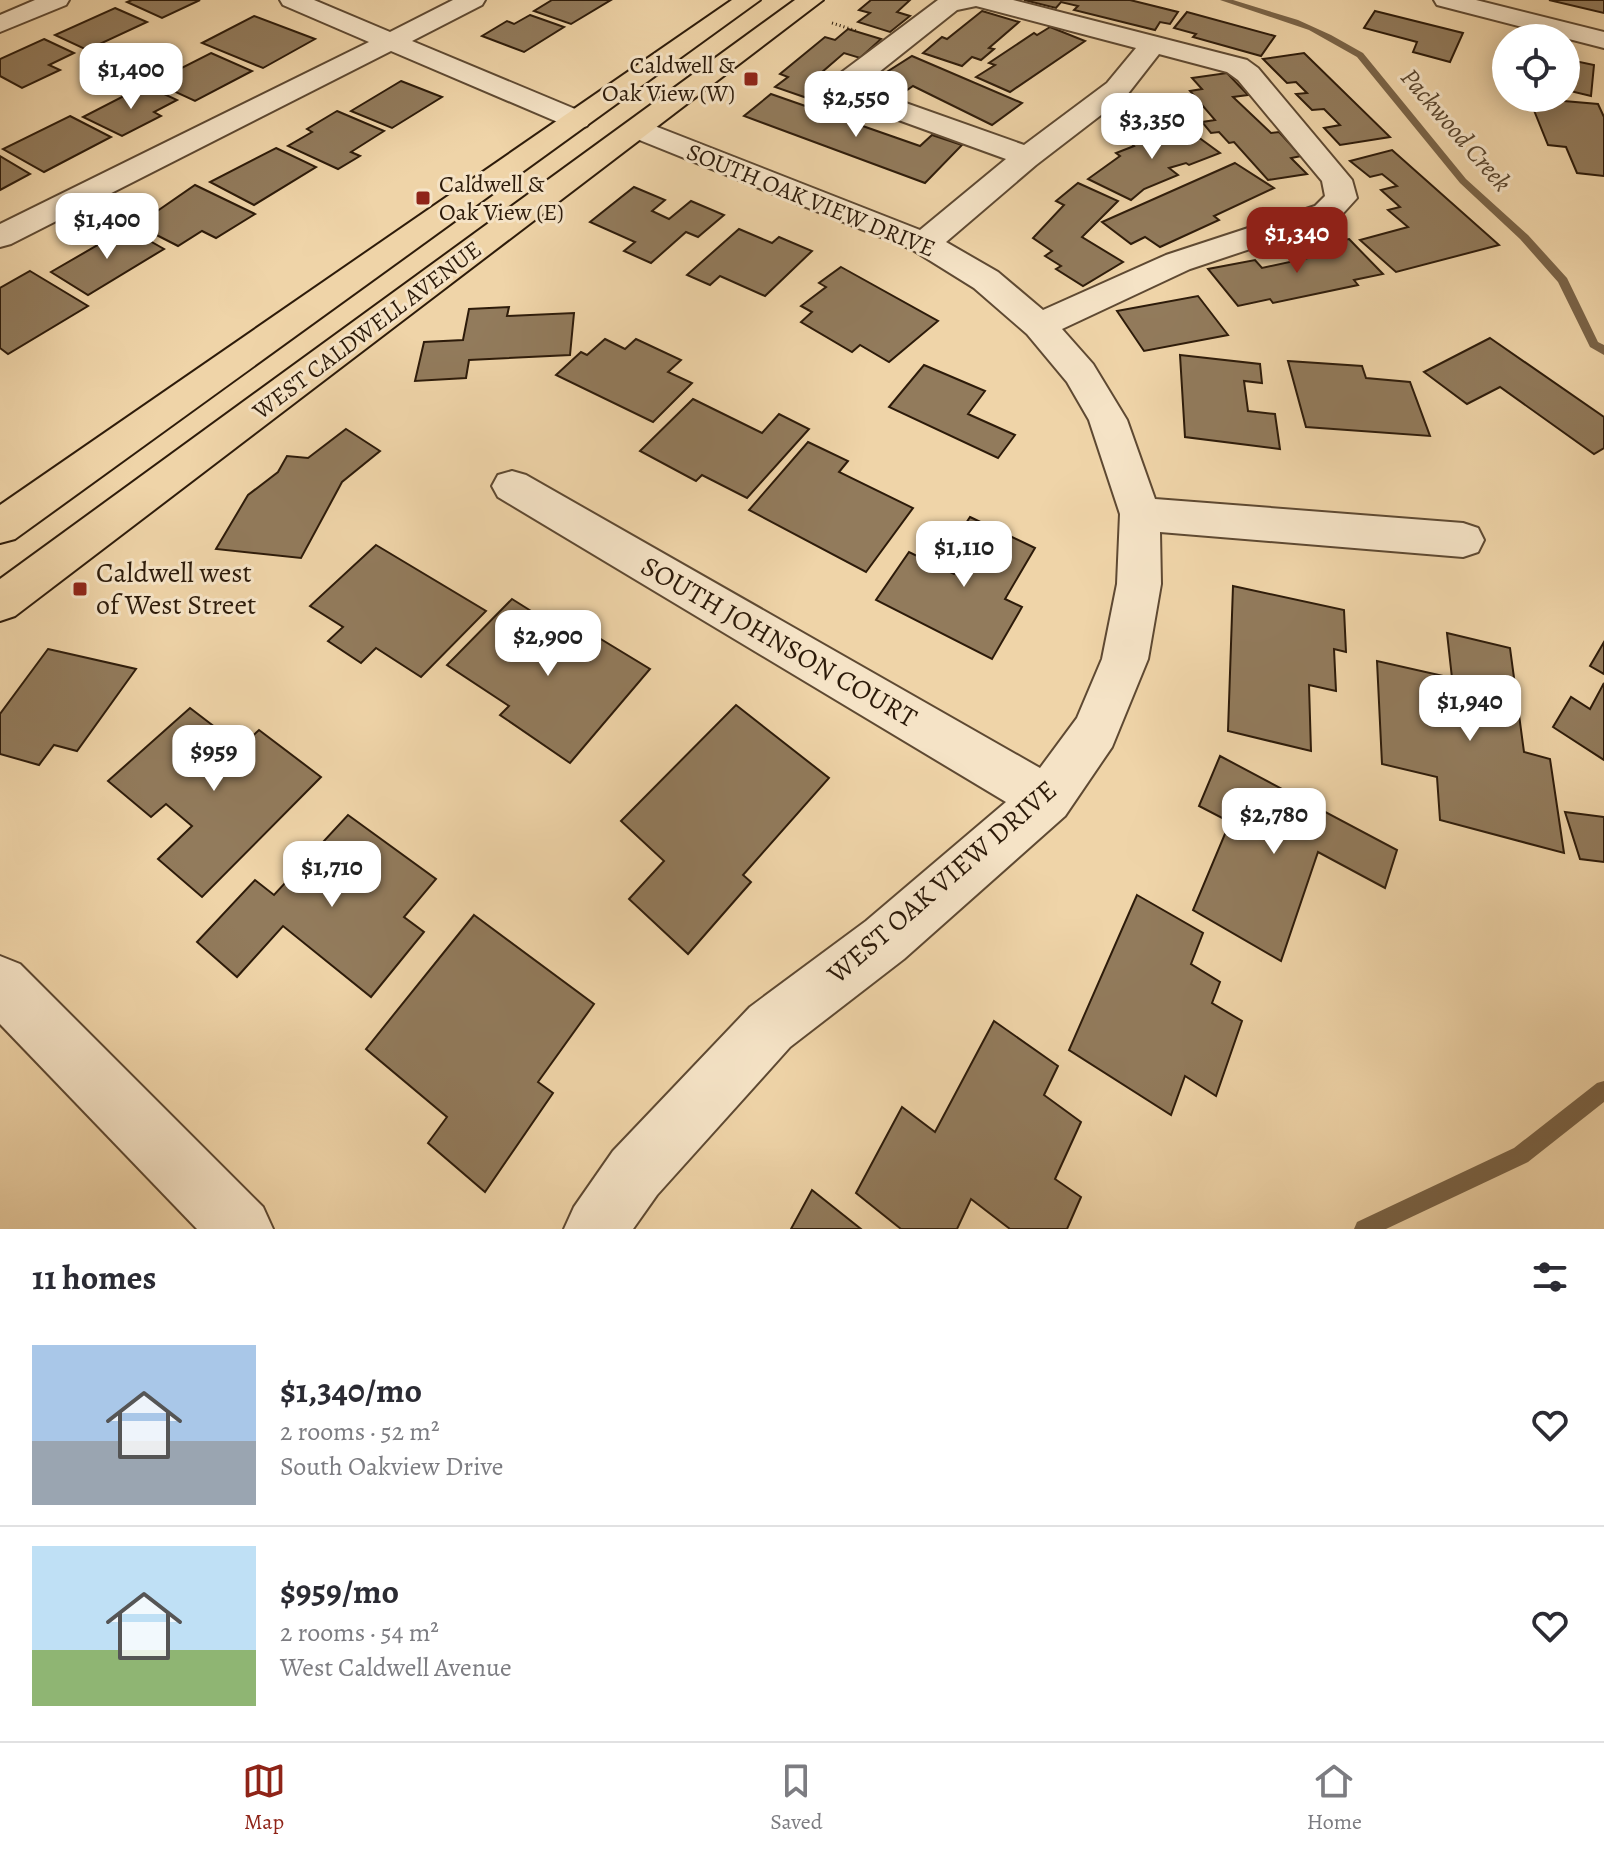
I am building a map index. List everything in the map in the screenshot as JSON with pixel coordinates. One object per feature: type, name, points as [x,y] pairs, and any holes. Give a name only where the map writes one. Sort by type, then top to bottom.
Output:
[{"type":"main road","name":"WEST CALDWELL AVENUE","points":[[0,527],[748,0]]},
{"type":"main road","name":"WEST CALDWELL AVENUE","points":[[0,603],[811,0]]},
{"type":"main road","points":[[365,332],[417,263],[580,141],[583,133],[577,120]]},
{"type":"street","points":[[0,24],[57,0]]},
{"type":"street","points":[[292,0],[577,120]]},
{"type":"street","points":[[0,237],[473,0]]},
{"type":"street","points":[[969,0],[949,4],[852,78],[850,85],[859,96],[1028,157]]},
{"type":"street","points":[[984,0],[1237,66],[1257,84],[1337,180],[1341,198],[1326,213],[1178,262],[1039,326]]},
{"type":"street","points":[[1446,0],[1604,40]]},
{"type":"street","points":[[924,243],[1117,89],[1154,43]]},
{"type":"street","name":"SOUTH OAK VIEW DRIVE","points":[[637,129],[924,243],[986,280],[1039,326],[1080,373],[1108,420]]},
{"type":"street","name":"WEST OAK VIEW DRIVE","points":[[596,1229],[635,1173],[770,1027],[885,940],[1047,799],[1095,732],[1125,659],[1139,584],[1140,514],[1108,420]]},
{"type":"street","name":"SOUTH JOHNSON COURT","points":[[512,486],[1047,799]]},
{"type":"street","points":[[1140,514],[1463,540]]},
{"type":"street","points":[[0,984],[241,1229]]},
{"type":"building","points":[[200,0],[162,18],[127,2]]},
{"type":"building","points":[[552,0],[611,0],[571,24],[534,11]]},
{"type":"building","points":[[871,0],[910,0],[897,12],[910,16],[890,32],[858,22],[870,13],[859,10]]},
{"type":"building","points":[[1024,0],[1130,0],[1178,12],[1170,24],[1160,22],[1155,30],[1074,10],[1078,6],[1061,2],[1056,8]]},
{"type":"building","points":[[1549,0],[1604,0],[1604,13]]},
{"type":"building","points":[[115,8],[147,22],[87,50],[55,35]]},
{"type":"building","points":[[982,11],[1019,22],[989,48],[994,49],[981,60],[972,57],[962,66],[923,53],[942,37],[947,39]]},
{"type":"building","points":[[1375,11],[1463,33],[1450,62],[1413,52],[1417,42],[1364,28]]},
{"type":"building","points":[[1187,12],[1275,36],[1261,56],[1193,37],[1196,34],[1174,28]]},
{"type":"building","points":[[530,15],[564,27],[524,52],[482,36],[507,21],[514,24]]},
{"type":"building","points":[[254,16],[315,39],[263,68],[202,43]]},
{"type":"building","points":[[1050,27],[1085,41],[1010,92],[976,77],[995,65],[989,63],[1034,33],[1037,35]]},
{"type":"building","points":[[848,29],[881,39],[860,58],[844,53],[821,73],[835,78],[810,99],[775,87],[788,77],[780,74],[825,37],[835,40]]},
{"type":"building","points":[[44,39],[74,53],[49,65],[60,70],[22,88],[0,76],[0,59]]},
{"type":"building","points":[[211,53],[252,71],[195,101],[154,82]]},
{"type":"building","points":[[1304,53],[1390,137],[1340,145],[1324,128],[1340,125],[1324,109],[1312,110],[1296,94],[1307,93],[1296,82],[1287,83],[1263,59]]},
{"type":"building","points":[[912,56],[1022,103],[992,125],[913,86],[900,95],[871,82]]},
{"type":"building","points":[[1580,62],[1594,65],[1591,96],[1580,93]]},
{"type":"building","points":[[1227,73],[1248,95],[1233,97],[1271,133],[1279,132],[1301,156],[1291,158],[1307,174],[1268,180],[1234,142],[1229,143],[1219,132],[1211,133],[1202,122],[1215,120],[1190,91],[1202,89],[1192,78]]},
{"type":"building","points":[[401,81],[442,97],[392,128],[351,111]]},
{"type":"building","points":[[145,85],[177,100],[154,112],[161,116],[122,136],[83,117]]},
{"type":"building","points":[[771,94],[920,146],[932,135],[962,145],[925,183],[744,116]]},
{"type":"building","points":[[1580,102],[1598,104],[1604,117],[1604,176],[1577,173],[1566,147],[1548,145],[1535,112],[1580,112]]},
{"type":"building","points":[[337,111],[384,131],[351,152],[360,156],[338,169],[288,146],[312,132],[307,129]]},
{"type":"building","points":[[70,116],[111,137],[44,172],[3,149]]},
{"type":"building","points":[[1183,126],[1220,153],[1189,165],[1186,163],[1169,168],[1178,175],[1144,189],[1131,200],[1088,179],[1120,156],[1116,153],[1134,146],[1130,142]]},
{"type":"building","points":[[276,148],[316,167],[254,205],[210,182]]},
{"type":"building","points":[[1392,150],[1499,245],[1396,272],[1360,240],[1408,227],[1388,210],[1400,207],[1381,190],[1397,186],[1382,174],[1370,177],[1350,161]]},
{"type":"building","points":[[0,156],[30,174],[0,190]]},
{"type":"building","points":[[1235,163],[1274,188],[1214,216],[1219,220],[1160,247],[1145,237],[1131,244],[1102,222]]},
{"type":"building","points":[[1078,183],[1118,201],[1082,237],[1123,262],[1083,286],[1056,269],[1061,266],[1045,256],[1052,251],[1033,238],[1064,205],[1056,201]]},
{"type":"building","points":[[195,185],[255,214],[216,238],[202,231],[178,246],[137,225]]},
{"type":"building","points":[[634,187],[665,200],[652,211],[669,219],[691,201],[724,215],[698,237],[686,232],[651,263],[624,251],[635,242],[590,222]]},
{"type":"building","points":[[127,228],[164,249],[88,295],[51,272]]},
{"type":"building","points":[[739,229],[772,243],[779,237],[812,251],[765,296],[720,276],[710,285],[687,275]]},
{"type":"building","points":[[1349,239],[1383,274],[1354,280],[1358,285],[1273,303],[1270,299],[1238,306],[1208,269],[1255,260],[1262,268],[1313,257],[1304,248]]},
{"type":"building","points":[[841,267],[938,321],[889,362],[860,345],[852,352],[801,322],[812,312],[801,306],[826,287],[819,283]]},
{"type":"building","points":[[30,271],[88,306],[8,354],[0,348],[0,288]]},
{"type":"building","points":[[1198,296],[1228,335],[1144,351],[1117,311]]},
{"type":"building","points":[[509,307],[507,316],[574,313],[570,355],[469,360],[466,378],[415,381],[424,342],[463,340],[469,309]]},
{"type":"building","points":[[1490,338],[1604,417],[1604,448],[1594,454],[1500,387],[1467,404],[1424,372]]},
{"type":"building","points":[[605,339],[625,349],[636,339],[681,360],[668,372],[692,383],[653,422],[556,375],[581,352],[587,355]]},
{"type":"building","points":[[1180,355],[1260,364],[1262,383],[1244,381],[1248,411],[1275,414],[1280,449],[1185,437]]},
{"type":"building","points":[[1288,361],[1362,366],[1366,378],[1410,382],[1430,436],[1306,427]]},
{"type":"building","points":[[924,365],[985,391],[968,414],[1015,435],[998,458],[889,407]]},
{"type":"building","points":[[693,399],[762,433],[779,414],[809,429],[747,498],[702,475],[696,481],[640,451]]},
{"type":"building","points":[[346,429],[380,451],[342,482],[301,558],[216,549],[248,495],[278,472],[287,456],[308,458]]},
{"type":"building","points":[[808,442],[848,461],[839,472],[913,508],[866,572],[749,510]]},
{"type":"building","points":[[970,517],[1035,548],[1005,599],[1022,607],[992,659],[876,600],[909,552],[954,574],[967,553],[951,546]]},
{"type":"building","points":[[376,545],[486,611],[421,677],[376,648],[361,663],[328,641],[343,627],[310,606]]},
{"type":"building","points":[[1233,586],[1344,610],[1346,652],[1334,649],[1336,691],[1309,685],[1311,751],[1228,731]]},
{"type":"building","points":[[512,599],[590,648],[599,638],[650,669],[570,763],[500,715],[509,706],[447,665]]},
{"type":"building","points":[[1447,633],[1510,648],[1524,752],[1550,759],[1564,853],[1440,820],[1437,777],[1382,764],[1377,661],[1452,678]]},
{"type":"building","points":[[1604,642],[1604,674],[1590,666]]},
{"type":"building","points":[[48,649],[136,669],[77,751],[54,745],[39,765],[0,754],[0,714]]},
{"type":"building","points":[[1604,683],[1604,760],[1553,727],[1571,697],[1590,709]]},
{"type":"building","points":[[736,705],[829,778],[743,875],[751,882],[688,954],[629,899],[664,861],[621,821]]},
{"type":"building","points":[[190,708],[241,747],[259,730],[321,777],[202,897],[158,859],[192,826],[166,804],[151,817],[108,781]]},
{"type":"building","points":[[1220,756],[1397,850],[1385,888],[1318,852],[1281,961],[1193,910],[1230,822],[1199,806]]},
{"type":"building","points":[[1565,812],[1604,817],[1604,862],[1580,859]]},
{"type":"building","points":[[348,815],[436,879],[404,917],[424,932],[371,997],[283,926],[237,977],[197,942],[255,880],[274,895]]},
{"type":"building","points":[[1137,895],[1203,933],[1191,964],[1220,982],[1212,1003],[1242,1021],[1216,1096],[1185,1076],[1171,1115],[1069,1050]]},
{"type":"building","points":[[474,915],[594,1004],[538,1082],[553,1093],[485,1192],[428,1143],[447,1117],[366,1049]]},
{"type":"building","points":[[994,1021],[1058,1066],[1044,1095],[1081,1122],[1055,1179],[1081,1197],[1067,1229],[1010,1229],[971,1199],[957,1229],[901,1229],[856,1193],[902,1107],[935,1132]]},
{"type":"building","points":[[812,1190],[861,1229],[791,1229]]},
{"type":"waterway","name":"Packwood Creek","points":[[1224,0],[1312,29],[1360,55],[1463,181],[1524,237],[1563,280],[1594,344],[1604,351]]},
{"type":"waterway","name":"Packwood Creek","points":[[1364,1229],[1521,1155],[1604,1090]]},
{"type":"place","name":"Caldwell & Oak View (W)","points":[[751,79]]},
{"type":"place","name":"Caldwell & Oak View (E)","points":[[423,198]]},
{"type":"place","name":"Caldwell west of West Street","points":[[80,589]]}]
